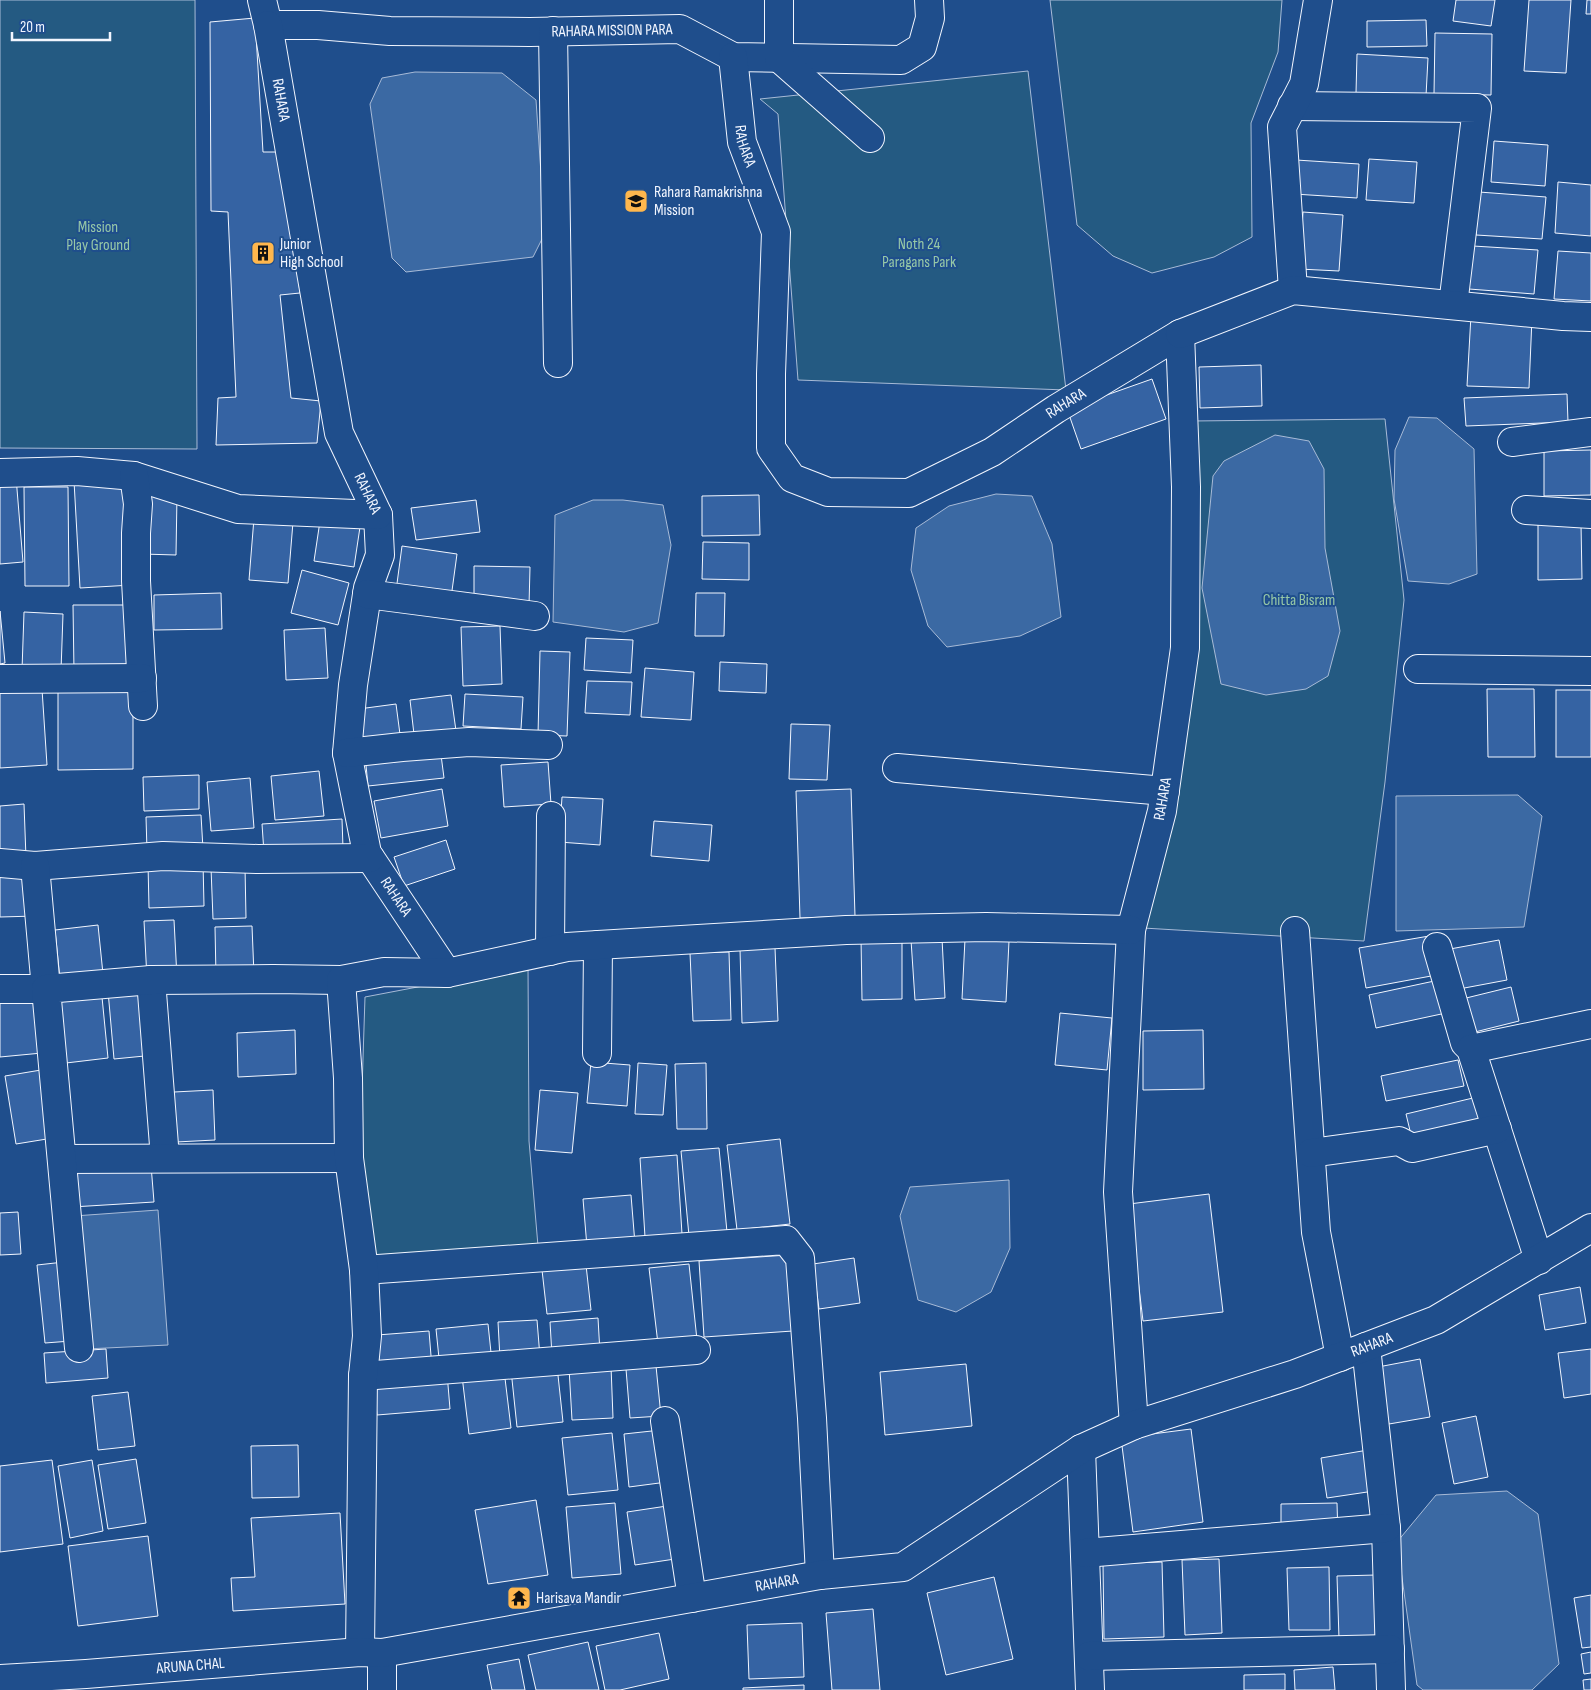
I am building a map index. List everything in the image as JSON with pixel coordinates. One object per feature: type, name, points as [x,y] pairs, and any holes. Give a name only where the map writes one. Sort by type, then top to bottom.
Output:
[{"type":"street","points":[[779,0],[778,58],[870,138]]},
{"type":"street","name":"RAHARA MISSION PARA","points":[[265,13],[318,26],[390,31],[680,29],[733,57],[901,60],[922,47],[930,18],[929,0]]},
{"type":"street","points":[[1293,290],[1282,127],[1304,84],[1318,0]]},
{"type":"street","name":"RAHARA","points":[[265,13],[340,433],[378,515],[380,555],[367,594],[353,685],[347,753],[367,853],[447,973]]},
{"type":"street","points":[[553,31],[558,363]]},
{"type":"street","name":"RAHARA","points":[[733,57],[742,142],[776,232],[770,374],[771,448],[792,478],[828,492],[909,493],[992,452],[1056,409],[1180,334],[1186,487],[1185,648],[1162,811],[1131,930],[1118,1192],[1134,1425]]},
{"type":"street","points":[[1292,106],[1477,108],[1454,305]]},
{"type":"street","points":[[1180,334],[1293,290],[1563,316],[1591,317]]},
{"type":"street","points":[[1512,442],[1591,432]]},
{"type":"street","points":[[0,473],[77,471],[134,476],[238,509],[378,515]]},
{"type":"street","points":[[134,476],[138,504],[136,581],[143,706]]},
{"type":"street","points":[[1526,510],[1591,514]]},
{"type":"street","points":[[367,594],[535,616]]},
{"type":"street","points":[[1418,669],[1591,670]]},
{"type":"street","points":[[0,679],[142,678]]},
{"type":"street","points":[[347,753],[402,746],[469,742],[548,745]]},
{"type":"street","points":[[897,768],[1165,791]]},
{"type":"street","points":[[550,951],[551,816]]},
{"type":"street","points":[[0,863],[35,866],[163,856],[258,860],[370,858]]},
{"type":"street","points":[[35,866],[79,1348]]},
{"type":"street","points":[[0,989],[46,989],[151,980],[341,980],[384,972],[447,973],[567,947],[846,930],[986,927],[1131,930]]},
{"type":"street","points":[[1295,931],[1316,1232],[1340,1357]]},
{"type":"street","points":[[597,1053],[598,945]]},
{"type":"street","points":[[1437,947],[1465,1044],[1471,1049],[1539,1260]]},
{"type":"street","points":[[151,980],[165,1158]]},
{"type":"street","points":[[341,980],[348,1078],[349,1158],[364,1270],[367,1336],[363,1376],[371,1652],[382,1690]]},
{"type":"street","points":[[1471,1049],[1591,1024]]},
{"type":"street","points":[[1311,1153],[1399,1141],[1412,1148],[1497,1129]]},
{"type":"street","points":[[62,1159],[349,1158]]},
{"type":"street","name":"RAHARA","points":[[371,1652],[820,1575],[903,1567],[1081,1449],[1134,1425],[1295,1374],[1436,1320],[1591,1228]]},
{"type":"street","points":[[364,1270],[786,1240],[800,1258],[812,1418],[820,1575]]},
{"type":"street","points":[[1366,1347],[1386,1528],[1391,1690]]},
{"type":"street","points":[[363,1376],[696,1350]]},
{"type":"street","points":[[664,1421],[692,1598]]},
{"type":"street","points":[[1081,1449],[1090,1690]]},
{"type":"street","points":[[1085,1553],[1386,1528]]},
{"type":"street","points":[[1089,1656],[1390,1649]]},
{"type":"street","name":"ARUNA CHAL","points":[[0,1679],[86,1682],[371,1652]]},
{"type":"green space","name":"Mission Play Ground","points":[[0,0],[195,0],[197,449],[0,448]]},
{"type":"green space","points":[[1050,0],[1282,0],[1278,52],[1251,123],[1252,237],[1214,257],[1152,273],[1113,256],[1077,225]]},
{"type":"green space","name":"Noth 24 Paragans Park","points":[[1028,71],[1066,390],[798,380],[778,114],[760,99]]},
{"type":"green space","name":"Chitta Bisram","points":[[1385,419],[1404,600],[1385,782],[1364,941],[1143,928],[1172,814],[1191,421]]},
{"type":"green space","points":[[528,966],[529,1141],[538,1246],[373,1260],[360,1152],[365,997]]},
{"type":"shaded area","points":[[415,72],[502,73],[536,100],[545,233],[533,257],[406,272],[392,258],[370,104],[382,78]]},
{"type":"shaded area","points":[[1409,417],[1437,418],[1474,449],[1477,574],[1449,584],[1408,581],[1394,499],[1395,450]]},
{"type":"shaded area","points":[[1275,435],[1309,441],[1324,469],[1325,548],[1340,631],[1328,676],[1306,689],[1266,695],[1221,684],[1202,588],[1213,476],[1224,461]]},
{"type":"shaded area","points":[[996,494],[1032,496],[1052,544],[1061,617],[1020,636],[947,647],[928,626],[911,570],[916,528],[949,506]]},
{"type":"shaded area","points":[[593,500],[623,500],[663,505],[671,545],[658,623],[624,632],[553,622],[555,515]]},
{"type":"shaded area","points":[[1518,795],[1542,816],[1524,927],[1396,931],[1396,796]]},
{"type":"shaded area","points":[[1009,1180],[1010,1248],[991,1292],[956,1312],[918,1300],[900,1216],[910,1187]]},
{"type":"shaded area","points":[[158,1210],[168,1345],[86,1349],[74,1216]]},
{"type":"shaded area","points":[[1507,1491],[1538,1514],[1559,1664],[1532,1690],[1423,1690],[1417,1685],[1397,1542],[1436,1495]]},
{"type":"building","points":[[1456,0],[1495,0],[1491,26],[1453,21]]},
{"type":"building","points":[[1529,0],[1571,0],[1566,73],[1524,71]]},
{"type":"building","points":[[1587,0],[1591,0],[1591,14],[1586,14]]},
{"type":"building","name":"Junior High School","points":[[255,18],[263,152],[285,152],[300,293],[280,295],[291,398],[321,401],[317,443],[216,445],[218,398],[236,397],[228,212],[211,211],[210,22]]},
{"type":"building","points":[[1426,20],[1427,46],[1367,47],[1367,21]]},
{"type":"building","points":[[1435,33],[1492,34],[1491,95],[1434,94]]},
{"type":"building","points":[[1357,54],[1428,58],[1426,96],[1356,93]]},
{"type":"building","points":[[1494,141],[1548,145],[1545,186],[1491,182]]},
{"type":"building","points":[[1369,159],[1417,162],[1414,203],[1366,200]]},
{"type":"building","points":[[1296,160],[1359,164],[1357,198],[1294,194]]},
{"type":"building","points":[[1558,182],[1591,185],[1591,236],[1555,233]]},
{"type":"building","points":[[1479,192],[1546,197],[1542,239],[1476,235]]},
{"type":"building","points":[[1303,212],[1343,215],[1339,271],[1299,269]]},
{"type":"building","points":[[1473,246],[1538,250],[1534,294],[1469,289]]},
{"type":"building","points":[[1558,251],[1591,253],[1591,301],[1554,299]]},
{"type":"building","points":[[1471,315],[1532,318],[1529,388],[1467,386]]},
{"type":"building","points":[[1261,365],[1262,406],[1200,408],[1199,367]]},
{"type":"building","points":[[1152,379],[1166,419],[1081,449],[1067,409]]},
{"type":"building","points":[[1567,394],[1568,422],[1466,426],[1464,398]]},
{"type":"building","points":[[1591,450],[1591,495],[1544,496],[1544,451]]},
{"type":"building","points":[[16,477],[23,562],[0,564],[0,478]]},
{"type":"building","points":[[126,478],[132,585],[80,588],[74,481]]},
{"type":"building","points":[[24,487],[68,487],[69,586],[25,586]]},
{"type":"building","points":[[143,494],[177,495],[176,555],[142,554]]},
{"type":"building","points":[[759,495],[760,535],[702,536],[702,496]]},
{"type":"building","points":[[476,500],[480,532],[416,540],[411,508]]},
{"type":"building","points":[[254,518],[293,522],[288,583],[249,580]]},
{"type":"building","points":[[320,521],[360,527],[354,567],[314,561]]},
{"type":"building","points":[[1538,524],[1581,524],[1582,579],[1538,580]]},
{"type":"building","points":[[703,542],[749,543],[749,580],[702,579]]},
{"type":"building","points":[[402,546],[457,554],[451,598],[396,591]]},
{"type":"building","points":[[474,566],[530,567],[529,606],[474,605]]},
{"type":"building","points":[[302,570],[349,583],[338,625],[291,613]]},
{"type":"building","points":[[221,593],[222,629],[154,630],[154,595]]},
{"type":"building","points":[[696,593],[725,593],[724,636],[695,636]]},
{"type":"building","points":[[73,605],[128,605],[129,671],[74,672]]},
{"type":"building","points":[[0,611],[5,663],[0,664]]},
{"type":"building","points":[[24,612],[63,614],[61,671],[22,670]]},
{"type":"building","points":[[500,626],[502,684],[463,686],[461,627]]},
{"type":"building","points":[[325,628],[328,678],[286,680],[284,630]]},
{"type":"building","points":[[586,638],[633,640],[631,673],[584,670]]},
{"type":"building","points":[[540,651],[570,652],[567,736],[538,735]]},
{"type":"building","points":[[720,662],[767,664],[766,693],[719,691]]},
{"type":"building","points":[[645,668],[694,672],[691,720],[641,717]]},
{"type":"building","points":[[587,681],[632,682],[630,715],[585,713]]},
{"type":"building","points":[[58,686],[133,686],[133,769],[58,770]]},
{"type":"building","points":[[42,689],[47,765],[0,768],[0,692]]},
{"type":"building","points":[[1487,689],[1534,689],[1535,757],[1488,757]]},
{"type":"building","points":[[1556,690],[1591,690],[1591,757],[1556,757]]},
{"type":"building","points":[[465,694],[523,697],[521,729],[463,726]]},
{"type":"building","points":[[451,695],[457,738],[415,743],[410,700]]},
{"type":"building","points":[[396,704],[401,742],[356,747],[351,710]]},
{"type":"building","points":[[791,724],[830,725],[827,780],[789,779]]},
{"type":"building","points":[[440,747],[444,778],[368,786],[365,755]]},
{"type":"building","points":[[548,762],[551,804],[504,807],[501,765]]},
{"type":"building","points":[[319,771],[324,816],[275,820],[271,776]]},
{"type":"building","points":[[199,775],[199,809],[144,811],[143,777]]},
{"type":"building","points":[[250,778],[254,828],[211,831],[207,782]]},
{"type":"building","points":[[442,789],[448,826],[381,838],[374,801]]},
{"type":"building","points":[[851,789],[855,916],[800,918],[796,791]]},
{"type":"building","points":[[562,797],[603,799],[600,845],[559,842]]},
{"type":"building","points":[[24,804],[26,858],[0,859],[0,806]]},
{"type":"building","points":[[201,815],[203,849],[147,851],[146,817]]},
{"type":"building","points":[[342,819],[343,848],[264,853],[262,824]]},
{"type":"building","points":[[654,821],[712,825],[709,861],[651,856]]},
{"type":"building","points":[[446,840],[455,869],[404,886],[394,857]]},
{"type":"building","points":[[203,862],[204,906],[149,908],[148,864]]},
{"type":"building","points":[[245,867],[246,918],[213,919],[211,868]]},
{"type":"building","points":[[34,868],[36,916],[0,917],[0,869]]},
{"type":"building","points":[[174,920],[177,978],[147,979],[144,921]]},
{"type":"building","points":[[98,925],[103,974],[60,979],[55,930]]},
{"type":"building","points":[[252,926],[254,975],[216,977],[215,927]]},
{"type":"building","points":[[1435,935],[1442,974],[1366,988],[1359,948]]},
{"type":"building","points":[[861,938],[902,938],[902,999],[862,1000]]},
{"type":"building","points":[[942,938],[945,998],[915,1000],[911,940]]},
{"type":"building","points":[[965,939],[1009,941],[1006,1002],[962,999]]},
{"type":"building","points":[[1499,940],[1507,980],[1459,989],[1450,949]]},
{"type":"building","points":[[775,948],[778,1021],[742,1023],[740,949]]},
{"type":"building","points":[[729,952],[731,1020],[693,1021],[690,953]]},
{"type":"building","points":[[1439,980],[1446,1013],[1376,1028],[1369,995]]},
{"type":"building","points":[[159,987],[165,1054],[114,1059],[108,991]]},
{"type":"building","points":[[1511,987],[1519,1021],[1467,1034],[1458,1000]]},
{"type":"building","points":[[35,990],[42,1053],[0,1057],[0,994]]},
{"type":"building","points":[[102,997],[108,1058],[66,1063],[60,1002]]},
{"type":"building","points":[[1060,1013],[1112,1018],[1107,1070],[1055,1065]]},
{"type":"building","points":[[295,1030],[296,1074],[238,1077],[237,1033]]},
{"type":"building","points":[[1203,1030],[1204,1089],[1143,1090],[1143,1031]]},
{"type":"building","points":[[1458,1060],[1464,1086],[1386,1101],[1381,1076]]},
{"type":"building","points":[[591,1062],[630,1065],[627,1106],[587,1103]]},
{"type":"building","points":[[638,1063],[667,1065],[663,1115],[635,1114]]},
{"type":"building","points":[[706,1063],[707,1129],[677,1129],[675,1064]]},
{"type":"building","points":[[41,1070],[53,1138],[16,1144],[5,1076]]},
{"type":"building","points":[[213,1090],[215,1140],[176,1142],[174,1092]]},
{"type":"building","points":[[540,1090],[578,1093],[572,1153],[535,1150]]},
{"type":"building","points":[[1477,1097],[1484,1126],[1413,1143],[1406,1114]]},
{"type":"building","points":[[780,1139],[790,1224],[737,1230],[727,1145]]},
{"type":"building","points":[[719,1148],[727,1232],[689,1236],[681,1151]]},
{"type":"building","points":[[677,1155],[682,1234],[645,1237],[640,1158]]},
{"type":"building","points":[[151,1165],[154,1202],[72,1207],[71,1169]]},
{"type":"building","points":[[1209,1194],[1223,1312],[1143,1321],[1129,1204]]},
{"type":"building","points":[[631,1195],[635,1244],[587,1247],[583,1199]]},
{"type":"building","points":[[18,1212],[21,1254],[0,1255],[0,1213]]},
{"type":"building","points":[[788,1255],[793,1331],[704,1337],[699,1261]]},
{"type":"building","points":[[854,1258],[860,1303],[819,1309],[813,1264]]},
{"type":"building","points":[[64,1262],[71,1341],[45,1343],[37,1265]]},
{"type":"building","points":[[689,1264],[697,1340],[658,1344],[649,1268]]},
{"type":"building","points":[[586,1265],[591,1310],[547,1314],[542,1270]]},
{"type":"building","points":[[1580,1287],[1586,1323],[1545,1330],[1539,1295]]},
{"type":"building","points":[[598,1318],[600,1353],[552,1356],[550,1322]]},
{"type":"building","points":[[537,1320],[540,1357],[500,1359],[498,1322]]},
{"type":"building","points":[[488,1324],[492,1362],[440,1368],[436,1329]]},
{"type":"building","points":[[429,1331],[432,1368],[380,1372],[377,1335]]},
{"type":"building","points":[[106,1349],[108,1378],[46,1383],[44,1353]]},
{"type":"building","points":[[1591,1349],[1591,1394],[1564,1398],[1558,1353]]},
{"type":"building","points":[[1420,1359],[1430,1417],[1389,1424],[1378,1367]]},
{"type":"building","points":[[966,1364],[972,1426],[885,1435],[880,1372]]},
{"type":"building","points":[[557,1366],[563,1422],[517,1427],[511,1370]]},
{"type":"building","points":[[611,1366],[613,1418],[572,1420],[569,1368]]},
{"type":"building","points":[[656,1366],[661,1416],[630,1418],[626,1369]]},
{"type":"building","points":[[504,1370],[511,1428],[469,1434],[462,1376]]},
{"type":"building","points":[[447,1373],[450,1409],[377,1415],[374,1379]]},
{"type":"building","points":[[128,1392],[135,1446],[98,1450],[92,1396]]},
{"type":"building","points":[[1476,1416],[1488,1477],[1454,1484],[1442,1423]]},
{"type":"building","points":[[1191,1429],[1203,1522],[1133,1532],[1121,1438]]},
{"type":"building","points":[[661,1430],[667,1482],[629,1487],[624,1434]]},
{"type":"building","points":[[612,1433],[618,1490],[568,1495],[562,1438]]},
{"type":"building","points":[[298,1445],[299,1497],[252,1498],[251,1446]]},
{"type":"building","points":[[1368,1450],[1374,1491],[1327,1498],[1321,1458]]},
{"type":"building","points":[[136,1459],[146,1523],[108,1529],[98,1465]]},
{"type":"building","points":[[52,1460],[63,1544],[0,1552],[0,1466]]},
{"type":"building","points":[[92,1460],[103,1531],[70,1538],[58,1466]]},
{"type":"building","points":[[536,1500],[548,1575],[488,1584],[475,1510]]},
{"type":"building","points":[[615,1503],[621,1574],[572,1578],[566,1507]]},
{"type":"building","points":[[1337,1503],[1338,1536],[1281,1537],[1281,1504]]},
{"type":"building","points":[[667,1506],[675,1559],[635,1565],[627,1512]]},
{"type":"building","points":[[340,1513],[345,1604],[233,1611],[231,1578],[255,1577],[251,1518]]},
{"type":"building","points":[[148,1536],[158,1616],[78,1626],[68,1546]]},
{"type":"building","points":[[1219,1559],[1222,1633],[1185,1635],[1182,1560]]},
{"type":"building","points":[[1162,1562],[1164,1637],[1104,1639],[1103,1564]]},
{"type":"building","points":[[1329,1567],[1330,1630],[1289,1630],[1287,1568]]},
{"type":"building","points":[[1376,1575],[1379,1638],[1339,1639],[1337,1576]]},
{"type":"building","points":[[994,1577],[1013,1659],[946,1675],[927,1593]]},
{"type":"building","points":[[1591,1595],[1591,1647],[1582,1648],[1574,1598]]},
{"type":"building","points":[[873,1609],[880,1690],[832,1690],[826,1613]]},
{"type":"building","points":[[802,1623],[804,1677],[749,1679],[747,1625]]},
{"type":"building","points":[[659,1633],[669,1679],[620,1690],[605,1690],[596,1646]]},
{"type":"building","points":[[588,1642],[599,1690],[536,1690],[528,1655]]},
{"type":"building","points":[[1591,1652],[1591,1673],[1584,1674],[1581,1654]]},
{"type":"building","points":[[519,1659],[525,1690],[492,1690],[487,1665]]},
{"type":"building","points":[[1333,1667],[1335,1690],[1295,1690],[1294,1670]]},
{"type":"building","points":[[1285,1674],[1285,1690],[1244,1690],[1244,1675]]},
{"type":"building","points":[[1591,1679],[1591,1690],[1584,1690],[1583,1680]]},
{"type":"building","points":[[804,1685],[804,1690],[743,1690],[743,1688]]},
{"type":"place","name":"Rahara Ramakrishna Mission","points":[[636,201]]},
{"type":"place","name":"Junior High School","points":[[263,253]]},
{"type":"place","name":"Harisava Mandir","points":[[519,1598]]}]
